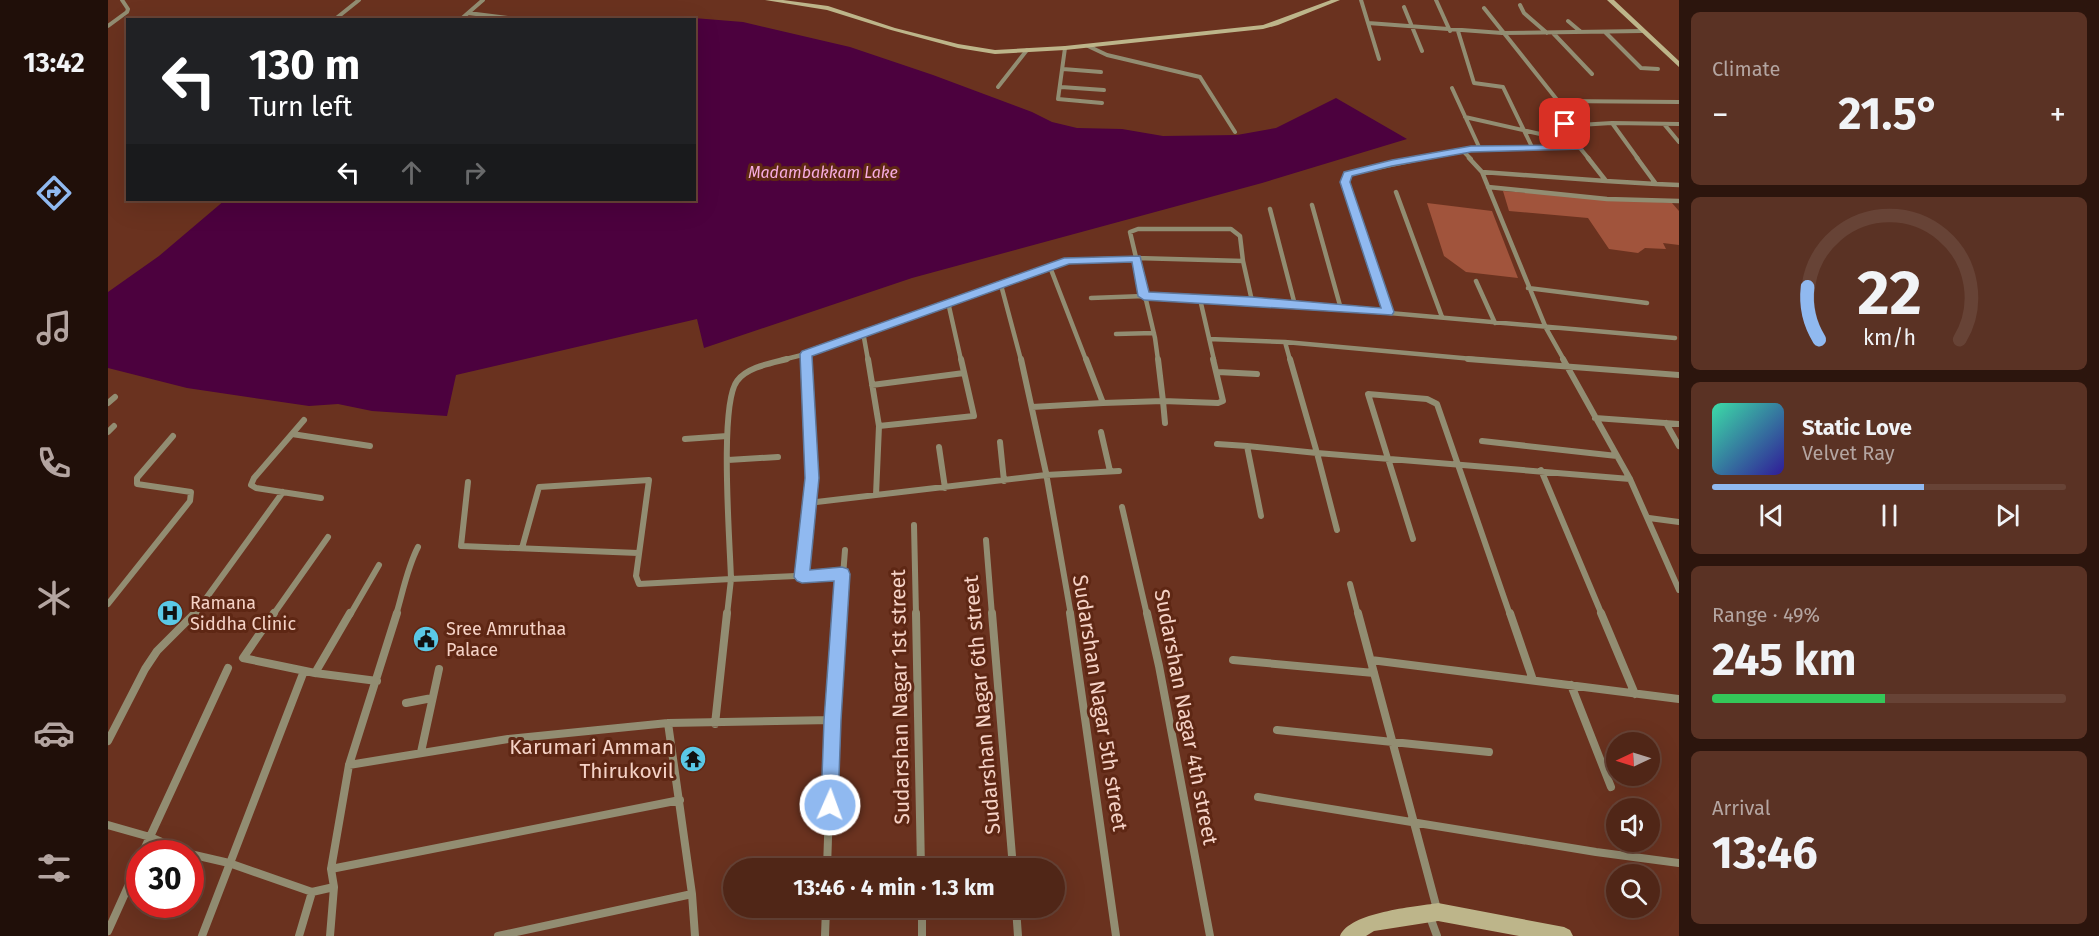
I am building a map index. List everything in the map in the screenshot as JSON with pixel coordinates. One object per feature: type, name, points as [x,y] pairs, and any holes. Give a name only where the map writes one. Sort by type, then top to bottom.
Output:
[{"type":"street","points":[[108,26],[127,12],[128,9],[122,0]]},
{"type":"street","points":[[336,18],[359,0]]},
{"type":"street","points":[[462,18],[483,0]]},
{"type":"street","points":[[768,0],[828,8],[893,29],[979,51],[1065,48],[1263,27],[1337,0]]},
{"type":"street","points":[[1361,0],[1379,58]]},
{"type":"street","points":[[1436,0],[1450,31]]},
{"type":"street","points":[[1610,0],[1679,65]]},
{"type":"street","points":[[1520,5],[1524,13],[1547,33]]},
{"type":"street","points":[[1404,7],[1422,51]]},
{"type":"street","points":[[1484,8],[1558,101],[1566,115]]},
{"type":"street","points":[[468,13],[507,18]]},
{"type":"street","points":[[1568,21],[1581,32]]},
{"type":"street","points":[[1368,23],[1450,31],[1502,33],[1642,31]]},
{"type":"street","points":[[1458,31],[1474,83],[1503,87],[1532,147]]},
{"type":"street","points":[[1605,32],[1641,68],[1658,69]]},
{"type":"street","points":[[1553,33],[1592,74]]},
{"type":"street","points":[[1088,46],[1107,55],[1195,74],[1203,81],[1235,132]]},
{"type":"street","points":[[1065,48],[1058,99],[1102,103]]},
{"type":"street","points":[[998,87],[1027,50]]},
{"type":"street","points":[[1063,69],[1101,72]]},
{"type":"street","points":[[1061,87],[1104,90]]},
{"type":"street","points":[[1452,88],[1480,149]]},
{"type":"street","points":[[1558,101],[1679,102]]},
{"type":"street","points":[[1466,117],[1549,136]]},
{"type":"street","points":[[1612,123],[1656,184]]},
{"type":"street","points":[[1606,181],[1562,126],[1612,123],[1679,124]]},
{"type":"street","points":[[1664,124],[1679,142]]},
{"type":"street","points":[[1388,312],[1345,182],[1347,174],[1462,150],[1578,147]]},
{"type":"street","points":[[1462,150],[1482,172],[1546,328],[1630,479],[1679,590]]},
{"type":"street","points":[[1482,172],[1679,185]]},
{"type":"street","points":[[1488,187],[1607,199],[1679,201]]},
{"type":"street","points":[[1396,192],[1442,317]]},
{"type":"street","points":[[1312,205],[1341,309]]},
{"type":"street","points":[[1270,209],[1295,305]]},
{"type":"street","points":[[1166,423],[1154,333],[1130,232],[1135,229],[1231,230],[1240,236],[1252,301]]},
{"type":"street","points":[[715,724],[732,579],[727,436],[731,391],[739,379],[758,369],[1068,260],[1136,258],[1243,261]]},
{"type":"street","points":[[1050,267],[1103,403]]},
{"type":"street","points":[[1476,280],[1495,323]]},
{"type":"street","name":"Sudarshan Nagar 5th street","points":[[1001,285],[1032,407],[1046,475],[1085,707],[1116,936]]},
{"type":"street","points":[[1528,288],[1647,303]]},
{"type":"street","points":[[1091,298],[1144,296],[1252,301],[1675,338]]},
{"type":"street","points":[[1032,407],[1103,403],[1221,403],[1224,398],[1200,299]]},
{"type":"street","points":[[879,426],[973,417],[975,414],[948,302]]},
{"type":"street","points":[[863,332],[879,426],[876,495]]},
{"type":"street","points":[[1116,334],[1154,333]]},
{"type":"street","points":[[1209,339],[1285,342],[1568,368],[1679,375]]},
{"type":"street","points":[[1285,342],[1337,530]]},
{"type":"street","points":[[802,577],[812,478],[806,354]]},
{"type":"street","points":[[1218,372],[1257,374]]},
{"type":"street","points":[[872,385],[964,373]]},
{"type":"street","points":[[1413,540],[1389,459],[1367,398],[1368,394],[1433,401],[1440,410],[1533,680]]},
{"type":"street","points":[[108,403],[115,397]]},
{"type":"street","points":[[1595,418],[1679,424]]},
{"type":"street","points":[[304,420],[251,483],[256,488],[321,498]]},
{"type":"street","points":[[1666,423],[1679,446]]},
{"type":"street","points":[[108,432],[114,426]]},
{"type":"street","points":[[1101,432],[1110,471]]},
{"type":"street","points":[[292,434],[370,446]]},
{"type":"street","points":[[108,604],[190,501],[191,492],[136,484],[137,478],[173,436]]},
{"type":"street","points":[[686,439],[727,436]]},
{"type":"street","points":[[1482,441],[1617,456]]},
{"type":"street","points":[[1000,442],[1004,481]]},
{"type":"street","points":[[1217,444],[1630,479]]},
{"type":"street","points":[[1247,446],[1261,516]]},
{"type":"street","points":[[939,447],[945,488]]},
{"type":"street","points":[[728,460],[778,457]]},
{"type":"street","points":[[1541,470],[1635,694]]},
{"type":"street","points":[[808,503],[1046,475],[1119,471]]},
{"type":"street","points":[[522,548],[538,487],[649,480],[638,553],[637,580],[644,585],[842,574]]},
{"type":"street","points":[[468,482],[460,546],[638,553]]},
{"type":"street","points":[[108,741],[145,669],[157,651],[189,621],[283,492]]},
{"type":"street","name":"Sudarshan Nagar 4th street","points":[[1122,507],[1159,666],[1210,936]]},
{"type":"street","points":[[1649,518],[1679,522]]},
{"type":"street","name":"Sudarshan Nagar 1st street","points":[[914,525],[921,858]]},
{"type":"street","points":[[328,537],[243,658],[315,673],[376,681]]},
{"type":"street","name":"Sudarshan Nagar 6th street","points":[[986,540],[1012,858]]},
{"type":"street","points":[[330,936],[334,887],[332,869],[349,765],[409,574],[409,565],[418,548]]},
{"type":"street","points":[[827,858],[832,720],[845,550]]},
{"type":"street","points":[[315,673],[379,565]]},
{"type":"street","points":[[1350,584],[1415,823],[1437,936]]},
{"type":"street","points":[[1233,660],[1374,673]]},
{"type":"street","points":[[1371,660],[1679,699]]},
{"type":"street","points":[[149,840],[228,668]]},
{"type":"street","points":[[422,752],[439,669]]},
{"type":"street","points":[[202,936],[304,671]]},
{"type":"street","points":[[1571,685],[1611,787]]},
{"type":"street","points":[[406,703],[432,698]]},
{"type":"street","points":[[349,765],[422,752],[594,728],[668,723],[715,724],[832,720]]},
{"type":"street","points":[[668,723],[692,894],[695,936]]},
{"type":"street","points":[[1276,730],[1489,752]]},
{"type":"street","points":[[1258,797],[1596,852],[1679,863]]},
{"type":"street","points":[[332,869],[680,801]]},
{"type":"street","points":[[108,825],[157,840]]},
{"type":"street","points":[[204,857],[230,863],[312,892],[334,887]]},
{"type":"street","points":[[108,931],[126,891]]},
{"type":"street","points":[[299,936],[312,892]]},
{"type":"street","points":[[498,936],[692,894]]},
{"type":"street","points":[[1349,936],[1372,923],[1433,913],[1564,936]]},
{"type":"street","points":[[825,936],[826,918]]},
{"type":"street","points":[[922,918],[922,936]]},
{"type":"street","points":[[1017,918],[1018,936]]},
{"type":"shaded area","points":[[1503,191],[1672,203],[1679,211],[1679,245],[1663,243],[1666,249],[1645,248],[1638,253],[1609,249],[1588,218],[1509,211]]},
{"type":"shaded area","points":[[1427,203],[1492,211],[1518,278],[1466,272],[1444,256]]},
{"type":"water","name":"Madambakkam Lake","points":[[669,16],[694,18],[636,18]]},
{"type":"water","name":"Madambakkam Lake","points":[[696,18],[743,22],[850,47],[933,75],[1032,112],[1052,122],[1077,128],[1122,129],[1163,136],[1237,135],[1276,128],[1336,98],[1407,139],[1262,183],[912,278],[704,348],[697,319],[456,375],[447,416],[372,411],[338,404],[309,406],[187,388],[108,368],[108,292],[159,256],[224,201],[696,201]]},
{"type":"place","name":"Ramana Siddha Clinic","points":[[170,613]]},
{"type":"place","name":"Sree Amruthaa Palace","points":[[426,639]]},
{"type":"place","name":"Karumari Amman Thirukovil","points":[[693,759]]},
{"type":"route","points":[[830,805],[832,720],[842,574],[802,577],[812,478],[806,354],[1068,260],[1136,258],[1144,296],[1252,301],[1388,312],[1345,182],[1347,174],[1462,150],[1578,147],[1561,127],[1565,124]]}]
